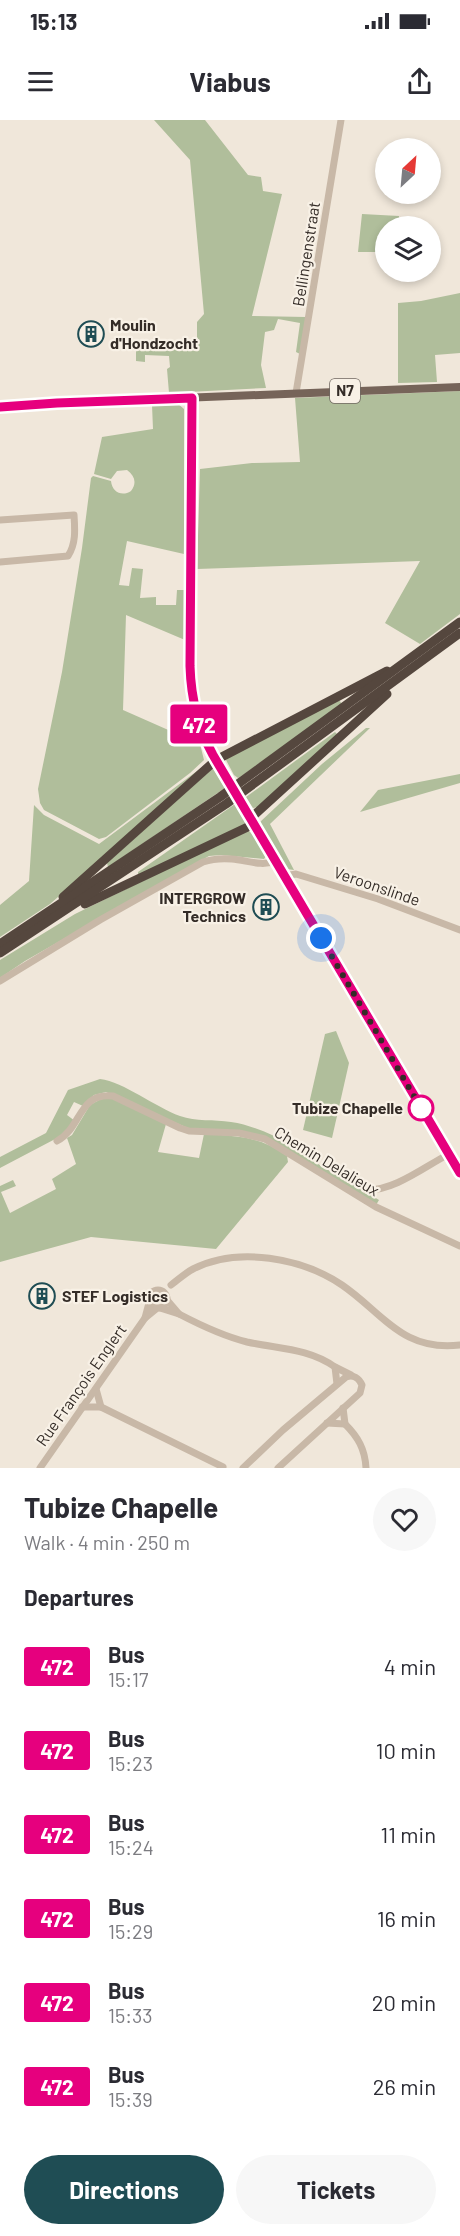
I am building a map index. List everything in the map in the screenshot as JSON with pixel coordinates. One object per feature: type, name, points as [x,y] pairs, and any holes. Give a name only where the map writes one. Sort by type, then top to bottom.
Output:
[{"type":"highway","points":[[0,953],[220,797],[460,622]]},
{"type":"highway","points":[[31,929],[216,810],[460,633]]},
{"type":"highway","points":[[0,944],[57,902],[218,763],[405,663]]},
{"type":"highway","points":[[20,931],[31,929],[110,892],[251,818],[386,695],[396,681]]},
{"type":"main road","name":"N7","points":[[0,407],[460,387]]},
{"type":"main road","points":[[192,398],[189,568],[190,684],[195,711],[206,742],[218,763],[460,1173]]},
{"type":"street","name":"Bellingenstraat","points":[[296,393],[342,120]]},
{"type":"street","points":[[0,520],[74,515],[75,529],[73,548],[68,556],[0,562]]},
{"type":"street","points":[[0,981],[90,926],[203,862],[231,858],[262,863],[275,861]]},
{"type":"street","name":"Veroonslinde","points":[[284,876],[296,874],[378,898],[460,930]]},
{"type":"street","name":"Chemin Delalieux","points":[[57,1141],[69,1132],[88,1103],[103,1095],[113,1096],[189,1131],[239,1133],[265,1139],[378,1208],[460,1246]]},
{"type":"street","points":[[372,1197],[366,1190],[392,1185],[449,1154]]},
{"type":"street","points":[[145,1318],[150,1293],[171,1285],[191,1270],[220,1260],[262,1258],[291,1262],[316,1271],[343,1285],[391,1327],[406,1336],[429,1344],[460,1345]]},
{"type":"street","points":[[145,1318],[167,1298],[171,1285]]},
{"type":"street","points":[[159,1290],[164,1292],[179,1314]]},
{"type":"street","points":[[149,1303],[228,1336],[319,1357],[360,1381],[361,1390],[278,1468]]},
{"type":"street","name":"Rue François Englert","points":[[40,1468],[145,1318]]},
{"type":"street","points":[[335,1367],[337,1384]]},
{"type":"street","points":[[243,1468],[283,1430],[337,1384],[351,1375]]},
{"type":"street","points":[[96,1389],[101,1407]]},
{"type":"street","points":[[82,1407],[101,1407],[223,1467],[231,1468]]},
{"type":"street","points":[[343,1408],[345,1425],[358,1439],[366,1468]]},
{"type":"street","points":[[327,1423],[345,1425]]},
{"type":"green space","points":[[154,120],[205,120],[248,175],[261,177],[263,191],[282,194],[252,316],[306,317],[300,354],[296,352],[300,323],[278,319],[274,330],[265,332],[261,365],[266,388],[169,393],[167,369],[170,367],[169,356],[145,355],[145,362],[136,361],[136,341],[197,347],[197,322],[204,314],[190,160]]},
{"type":"green space","points":[[362,214],[399,216],[375,216],[375,252],[358,252]]},
{"type":"green space","points":[[460,293],[460,353],[435,355],[437,382],[398,383],[398,303]]},
{"type":"green space","points":[[460,391],[460,614],[420,644],[385,623],[420,561],[197,569],[200,469],[252,463],[300,462],[295,398]]},
{"type":"green space","points":[[177,403],[184,409],[184,554],[127,541],[119,585],[129,586],[132,568],[143,569],[140,598],[156,597],[156,605],[176,605],[177,590],[184,590],[185,640],[126,615],[123,710],[200,744],[204,760],[106,837],[99,839],[44,810],[40,803],[38,789],[62,672],[91,478],[93,476],[111,481],[115,491],[121,493],[131,491],[134,480],[127,470],[117,471],[111,479],[94,474],[102,437],[153,429],[152,405]]},
{"type":"green space","points":[[339,700],[342,704],[243,775],[238,778],[234,775],[226,760],[229,757]]},
{"type":"green space","points":[[366,728],[370,728],[270,824],[294,870],[287,869],[260,822],[322,764]]},
{"type":"green space","points":[[335,732],[338,735],[258,807],[253,808],[246,797]]},
{"type":"green space","points":[[201,768],[203,770],[50,904],[0,937],[0,905],[29,881],[34,805],[44,815],[99,844]]},
{"type":"green space","points":[[213,768],[225,788],[108,867],[107,863]]},
{"type":"green space","points":[[460,774],[460,783],[360,812],[378,790]]},
{"type":"green space","points":[[235,804],[246,824],[138,876],[138,872]]},
{"type":"green space","points":[[247,830],[263,848],[267,855],[264,859],[209,856],[25,961],[0,978],[0,960],[75,914]]},
{"type":"green space","points":[[336,1031],[349,1063],[332,1138],[303,1130],[325,1034]]},
{"type":"green space","points":[[100,1079],[119,1085],[180,1116],[239,1123],[269,1134],[292,1144],[291,1148],[379,1200],[376,1205],[257,1135],[190,1129],[106,1092],[94,1095],[83,1106],[74,1102],[67,1115],[75,1121],[59,1137],[0,1168],[0,1157],[46,1133],[68,1090]]},
{"type":"green space","points":[[103,1098],[117,1099],[166,1124],[158,1152],[199,1158],[204,1134],[227,1135],[267,1144],[287,1156],[288,1162],[216,1249],[91,1237],[0,1262],[0,1186],[13,1180],[16,1186],[1,1192],[10,1213],[56,1189],[52,1179],[76,1164],[67,1138],[72,1135],[90,1105]]},
{"type":"bus line","name":"472","points":[[0,407],[192,398],[189,568],[190,684],[198,720],[213,755],[460,1173]]},
{"type":"place","name":"Moulin d'Hondzocht","points":[[91,334]]},
{"type":"place","name":"INTERGROW Technics","points":[[266,907]]},
{"type":"place","name":"Tubize Chapelle","points":[[421,1108]]},
{"type":"place","name":"STEF Logistics","points":[[42,1296]]},
{"type":"route","points":[[321,938],[421,1108]]}]
